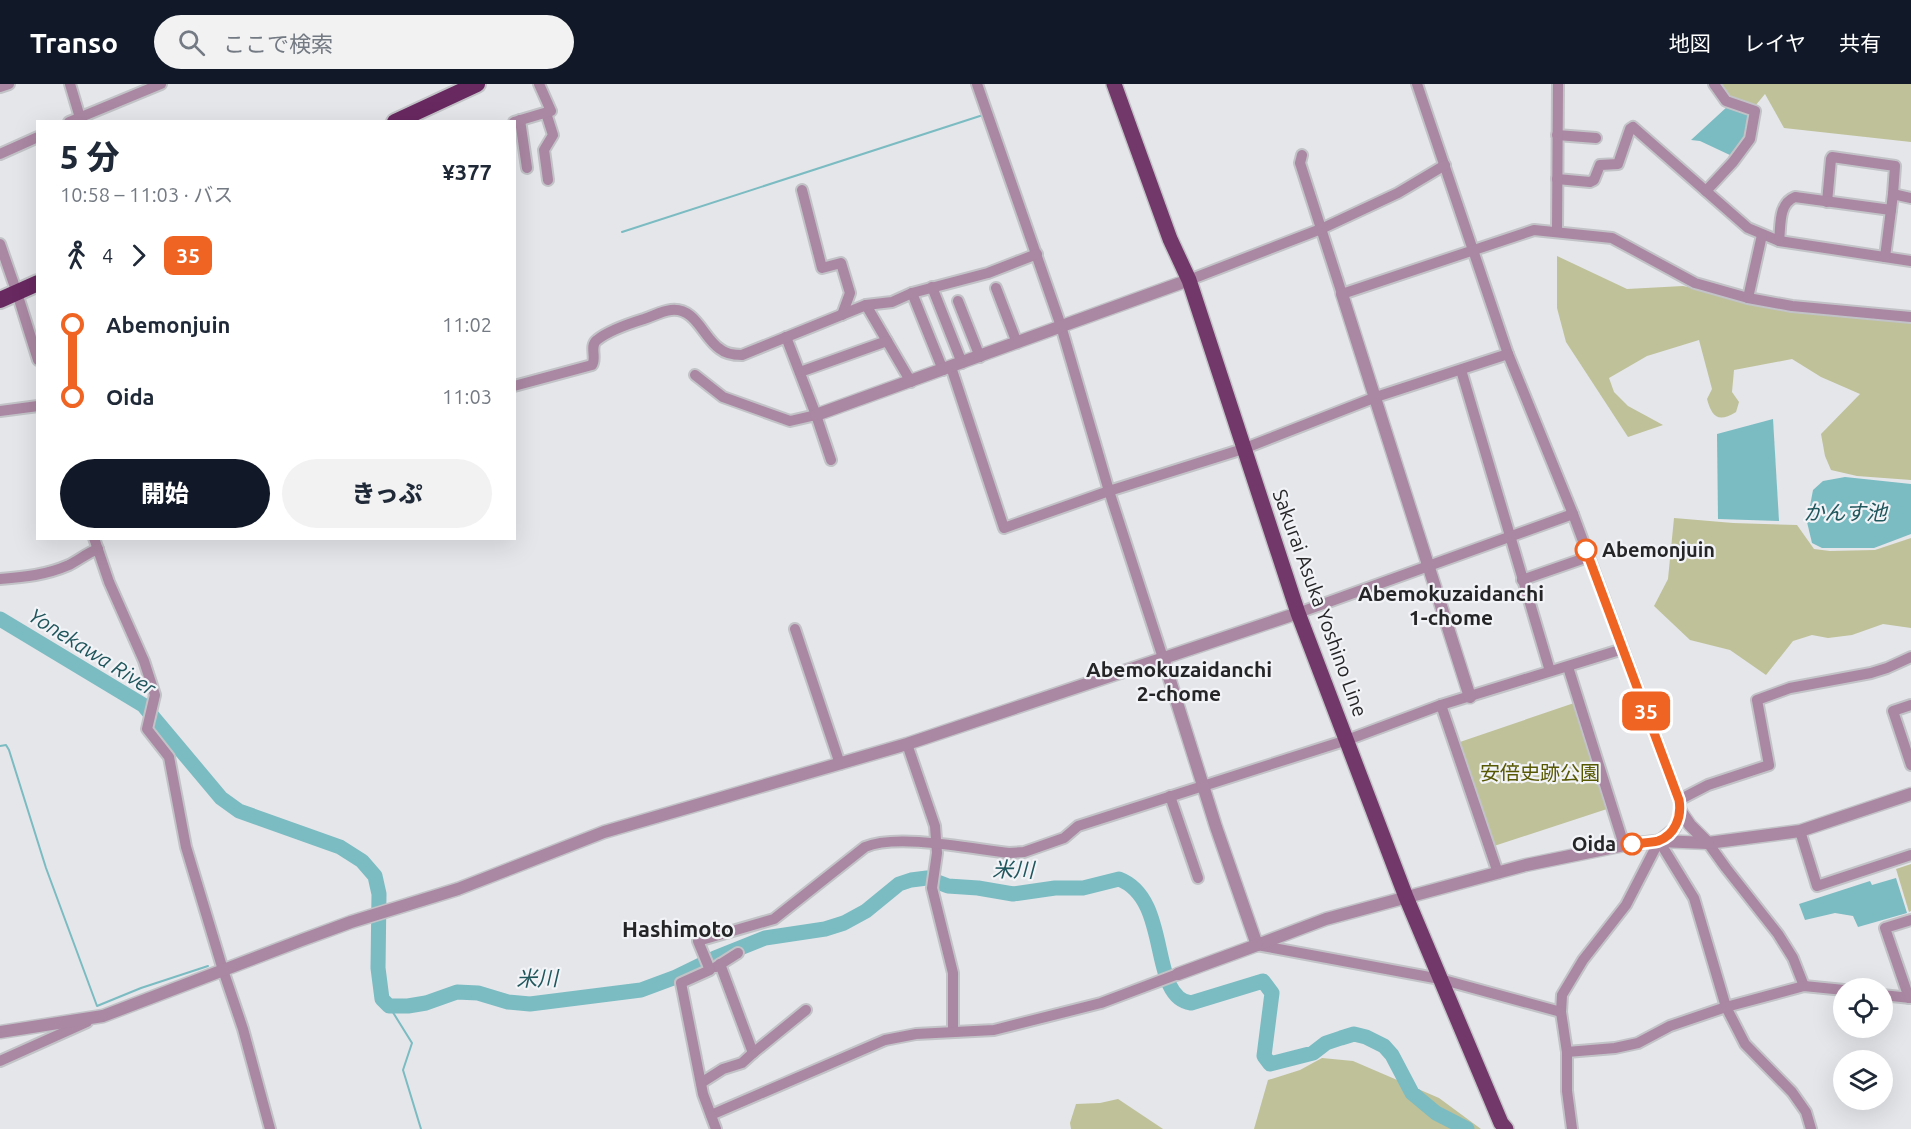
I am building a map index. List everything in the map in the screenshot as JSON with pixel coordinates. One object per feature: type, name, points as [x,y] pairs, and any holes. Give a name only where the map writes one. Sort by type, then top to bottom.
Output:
[{"type":"highway","points":[[399,120],[477,84]]},
{"type":"highway","points":[[0,300],[36,284]]},
{"type":"main road","name":"Sakurai Asuka Yoshino Line","points":[[1114,84],[1170,239],[1189,280],[1298,613],[1406,897],[1501,1123],[1506,1129]]},
{"type":"street","points":[[0,87],[9,84]]},
{"type":"street","points":[[70,84],[77,120],[161,84]]},
{"type":"street","points":[[527,168],[517,121],[551,111],[539,84]]},
{"type":"street","points":[[977,84],[1061,326],[1109,491],[1202,785],[1257,945]]},
{"type":"street","points":[[1418,84],[1508,354],[1573,514],[1680,806],[1690,825],[1708,843],[1778,934],[1793,958],[1804,986]]},
{"type":"street","points":[[1557,231],[1558,84]]},
{"type":"street","points":[[1706,191],[1733,162],[1750,139],[1755,111],[1726,101],[1714,84]]},
{"type":"street","points":[[546,113],[553,135],[544,150],[548,180]]},
{"type":"street","points":[[1557,179],[1590,182],[1594,180],[1600,165],[1618,164],[1630,129],[1633,127],[1748,228],[1762,235],[1779,241],[1911,261]]},
{"type":"street","points":[[1557,135],[1596,138]]},
{"type":"street","points":[[0,154],[36,137]]},
{"type":"street","points":[[1302,155],[1300,163],[1430,565],[1470,697]]},
{"type":"street","points":[[1827,202],[1832,157],[1895,166],[1885,257]]},
{"type":"street","points":[[695,375],[723,398],[790,421],[816,415],[980,357],[1321,229],[1398,193],[1445,165]]},
{"type":"street","points":[[802,190],[822,268],[841,263],[850,293],[842,315]]},
{"type":"street","points":[[1893,194],[1911,198]]},
{"type":"street","points":[[1779,241],[1783,205],[1795,197],[1891,210]]},
{"type":"street","points":[[1342,294],[1534,230],[1612,238],[1695,284],[1748,298],[1792,306],[1911,317]]},
{"type":"street","points":[[1748,298],[1762,235]]},
{"type":"street","points":[[0,244],[36,354]]},
{"type":"street","points":[[516,385],[592,365],[593,348],[597,340],[634,322],[670,310],[691,316],[713,344],[728,353],[742,355],[866,305],[892,302],[912,293],[988,273],[1037,254]]},
{"type":"street","points":[[932,287],[952,367],[1004,528],[1109,491],[1243,449],[1376,397],[1508,354]]},
{"type":"street","points":[[996,288],[1017,343]]},
{"type":"street","points":[[912,293],[952,367]]},
{"type":"street","points":[[958,301],[980,357]]},
{"type":"street","points":[[866,305],[910,382]]},
{"type":"street","points":[[786,338],[831,460]]},
{"type":"street","points":[[800,372],[887,341]]},
{"type":"street","points":[[1461,370],[1550,671]]},
{"type":"street","points":[[0,411],[36,406]]},
{"type":"street","points":[[0,1061],[103,1016],[223,970],[372,915],[458,889],[604,832],[907,744],[1298,613],[1573,514]]},
{"type":"street","points":[[0,579],[45,574],[72,564],[96,544],[109,582],[144,661],[155,695],[147,729],[169,757],[186,847],[243,1029],[270,1129]]},
{"type":"street","points":[[1522,580],[1588,557]]},
{"type":"street","points":[[795,629],[840,764]]},
{"type":"street","points":[[753,1053],[715,967],[699,941],[774,919],[866,847],[877,842],[938,844],[1009,853],[1024,852],[1064,838],[1078,826],[1347,740],[1441,705],[1623,649]]},
{"type":"street","points":[[1572,1129],[1567,1091],[1567,1052],[1561,1012],[1562,995],[1583,960],[1626,905],[1659,841],[1675,828],[1680,806],[1708,785],[1769,765],[1757,700],[1790,688],[1871,673],[1911,657]]},
{"type":"street","points":[[1568,667],[1624,845]]},
{"type":"street","points":[[1441,705],[1498,873]]},
{"type":"street","points":[[1911,705],[1893,711],[1909,752],[1911,765]]},
{"type":"street","points":[[907,744],[935,826],[938,844],[932,888],[953,973],[953,1032]]},
{"type":"street","points":[[711,1114],[885,1040],[916,1034],[994,1030],[1101,1003],[1326,920],[1526,865],[1624,845],[1659,841],[1708,843],[1800,831],[1911,794]]},
{"type":"street","points":[[1170,796],[1198,878]]},
{"type":"street","points":[[1800,831],[1817,886],[1911,855]]},
{"type":"street","points":[[1659,841],[1694,898],[1726,1007],[1745,1044],[1792,1092],[1806,1112],[1811,1129]]},
{"type":"street","points":[[1893,996],[1910,998],[1885,928],[1911,920]]},
{"type":"street","points":[[1257,945],[1440,979],[1561,1012]]},
{"type":"street","points":[[716,1129],[703,1094],[681,983],[738,953]]},
{"type":"street","points":[[1567,1052],[1615,1048],[1638,1043],[1670,1026],[1726,1007],[1804,986],[1833,989]]},
{"type":"street","points":[[701,1083],[723,1069],[742,1063],[806,1010]]},
{"type":"street","points":[[0,1032],[103,1016]]},
{"type":"green space","points":[[1721,84],[1911,84],[1911,142],[1784,128],[1765,94],[1755,106],[1727,96]]},
{"type":"green space","points":[[1557,256],[1627,289],[1683,286],[1780,307],[1911,322],[1911,480],[1857,476],[1831,470],[1825,456],[1821,434],[1860,394],[1821,377],[1792,359],[1734,370],[1732,392],[1739,402],[1736,412],[1725,417],[1717,416],[1711,410],[1707,399],[1712,389],[1699,340],[1647,356],[1609,378],[1614,392],[1628,406],[1663,425],[1628,437],[1566,342],[1557,308]]},
{"type":"green space","points":[[1674,518],[1797,525],[1814,549],[1830,551],[1875,550],[1911,538],[1911,628],[1883,624],[1852,635],[1828,638],[1812,635],[1793,641],[1766,675],[1730,650],[1690,640],[1654,606],[1668,579]]},
{"type":"green space","name":"安倍史跡公園","points":[[1577,702],[1610,808],[1491,847],[1457,743]]},
{"type":"green space","points":[[1911,864],[1911,911],[1909,912],[1896,869]]},
{"type":"green space","points":[[1322,1058],[1353,1061],[1439,1098],[1481,1129],[1254,1129],[1268,1080],[1300,1070]]},
{"type":"green space","points":[[1118,1099],[1163,1129],[1071,1129],[1070,1123],[1076,1104],[1100,1103]]},
{"type":"water","points":[[1728,106],[1753,115],[1747,142],[1732,156],[1700,141],[1691,140]]},
{"type":"water","points":[[1773,419],[1779,521],[1718,519],[1717,434]]},
{"type":"water","name":"かんす池","points":[[1845,477],[1911,484],[1911,534],[1874,548],[1822,548],[1812,543],[1807,522],[1813,490],[1823,481]]},
{"type":"water","points":[[1896,878],[1907,913],[1858,927],[1853,916],[1835,913],[1805,920],[1799,904],[1870,881],[1872,885]]},
{"type":"waterway","points":[[622,232],[983,115]]},
{"type":"waterway","name":"米川","points":[[0,619],[143,705],[221,798],[239,811],[340,847],[362,861],[375,876],[379,894],[378,968],[382,999],[389,1006],[426,1003],[457,992],[478,993],[508,1002],[530,1004],[641,990],[765,938],[825,929],[844,923],[866,911],[899,884],[911,880],[927,878],[948,886],[1013,894],[1055,888],[1083,888],[1119,879],[1136,890],[1147,906],[1169,984],[1178,997],[1191,1003],[1263,981],[1272,993],[1264,1056],[1270,1064],[1313,1053],[1326,1043],[1354,1034],[1366,1037],[1384,1046],[1392,1055],[1412,1093],[1436,1113],[1467,1129]]},
{"type":"waterway","points":[[0,746],[6,745],[9,750],[46,868],[97,1006],[141,988],[208,966]]},
{"type":"waterway","points":[[389,1006],[412,1043],[403,1070],[421,1129]]},
{"type":"bus line","name":"35","points":[[1586,550],[1679,800],[1681,812],[1675,828],[1659,841],[1632,844]]},
{"type":"place","name":"Abemonjuin","points":[[1586,550]]},
{"type":"place","name":"Oida","points":[[1632,844]]},
{"type":"district","name":"Abemokuzaidanchi 1-chome","points":[[1451,606]]},
{"type":"district","name":"Abemokuzaidanchi 2-chome","points":[[1179,682]]},
{"type":"district","name":"Hashimoto","points":[[678,929]]},
{"type":"water label","name":"Yonekawa River","points":[[92,652]]}]
